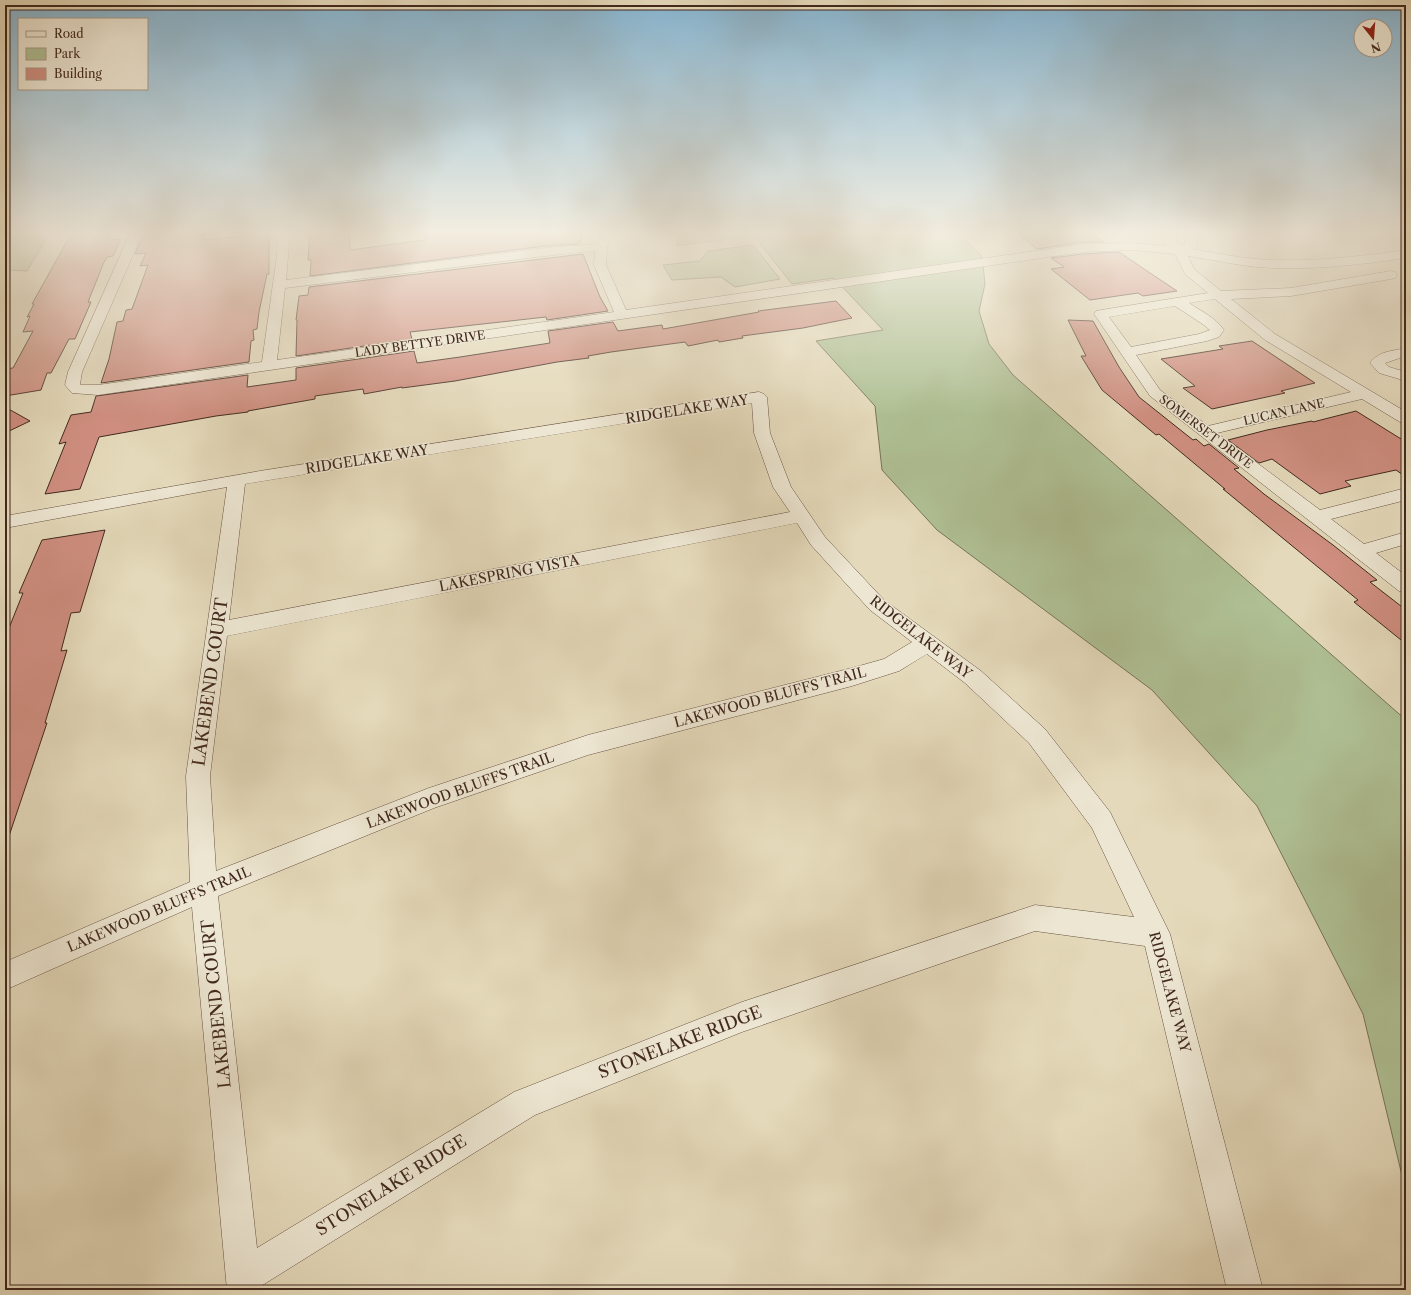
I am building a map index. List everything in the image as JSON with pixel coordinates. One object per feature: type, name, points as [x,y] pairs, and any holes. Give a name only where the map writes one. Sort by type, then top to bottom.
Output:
[{"type":"street","name":"LADY BETTYE DRIVE","points":[[110,294],[76,372],[72,385],[77,390],[98,390],[764,294]]},
{"type":"street","points":[[269,366],[279,294]]},
{"type":"street","points":[[613,294],[622,315]]},
{"type":"street","name":"SOMERSET DRIVE","points":[[1229,294],[1216,295],[1101,314],[1155,393],[1406,586]]},
{"type":"street","points":[[1216,295],[1270,337],[1406,419]]},
{"type":"street","points":[[1127,352],[1202,338],[1214,334],[1217,330],[1209,322],[1177,301]]},
{"type":"street","points":[[1406,352],[1384,357],[1379,360],[1378,363],[1384,370],[1406,377]]},
{"type":"street","name":"LUCAN LANE","points":[[1205,431],[1364,394]]},
{"type":"street","name":"RIDGELAKE WAY","points":[[6,523],[237,480],[758,398],[762,433],[782,487],[818,541],[877,605],[973,677],[1037,736],[1101,820],[1156,934],[1245,1290]]},
{"type":"street","name":"LAKEBEND COURT","points":[[237,480],[198,776],[204,888],[244,1284]]},
{"type":"street","points":[[1317,517],[1406,494]]},
{"type":"street","name":"LAKESPRING VISTA","points":[[217,630],[801,516]]},
{"type":"street","points":[[1361,551],[1406,538]]},
{"type":"street","name":"LAKEWOOD BLUFFS TRAIL","points":[[5,976],[204,888],[429,798],[588,745],[852,677],[891,665],[928,643]]},
{"type":"street","name":"STONELAKE RIDGE","points":[[244,1284],[525,1103],[742,1017],[1035,918],[1156,934]]},
{"type":"green space","points":[[849,294],[983,294],[979,311],[989,344],[1013,375],[1406,720],[1406,1192],[1363,1014],[1257,806],[1152,690],[937,530],[882,470],[875,406],[816,341],[883,330]]},
{"type":"building","points":[[37,294],[91,294],[88,302],[91,302],[75,339],[69,339],[51,373],[47,373],[41,390],[5,396],[5,369],[13,368],[33,331],[23,332],[30,316],[27,317],[34,304],[32,304]]},
{"type":"building","points":[[137,294],[263,294],[257,329],[253,330],[254,340],[251,341],[249,362],[101,383],[109,359],[117,322],[123,321],[126,310],[132,309]]},
{"type":"building","points":[[599,294],[608,311],[547,320],[546,317],[410,332],[412,339],[296,356],[296,320],[299,296]]},
{"type":"building","points":[[1083,294],[1128,294],[1090,300]]},
{"type":"building","points":[[1140,294],[1154,294],[1143,296]]},
{"type":"building","points":[[836,301],[852,318],[803,328],[742,336],[743,338],[719,342],[718,340],[688,346],[685,342],[611,352],[588,356],[589,358],[557,362],[455,381],[402,387],[364,394],[363,389],[315,396],[315,399],[248,412],[216,416],[99,437],[80,489],[45,494],[66,442],[59,444],[71,415],[91,412],[96,396],[248,375],[247,387],[296,380],[296,368],[414,351],[417,363],[550,343],[548,331],[613,322],[618,331],[662,325],[663,329],[759,312],[758,311]]},
{"type":"building","points":[[1068,320],[1093,321],[1119,367],[1139,397],[1193,440],[1196,439],[1204,446],[1209,444],[1239,468],[1234,469],[1264,494],[1333,545],[1377,580],[1370,582],[1406,610],[1406,644],[1354,602],[1358,600],[1223,489],[1225,489],[1159,434],[1156,435],[1102,390],[1081,356],[1086,356]]},
{"type":"building","points":[[1252,341],[1315,383],[1281,391],[1285,393],[1212,409],[1183,388],[1195,386],[1161,359],[1223,349],[1219,346]]},
{"type":"building","points":[[5,407],[30,421],[5,433]]},
{"type":"building","points":[[1356,411],[1406,442],[1406,477],[1396,470],[1345,481],[1351,486],[1320,494],[1272,459],[1259,463],[1228,440],[1267,430],[1313,422]]},
{"type":"building","points":[[105,530],[80,612],[71,613],[61,651],[67,650],[45,723],[47,723],[8,839],[5,838],[5,638],[23,593],[19,593],[42,540]]}]
